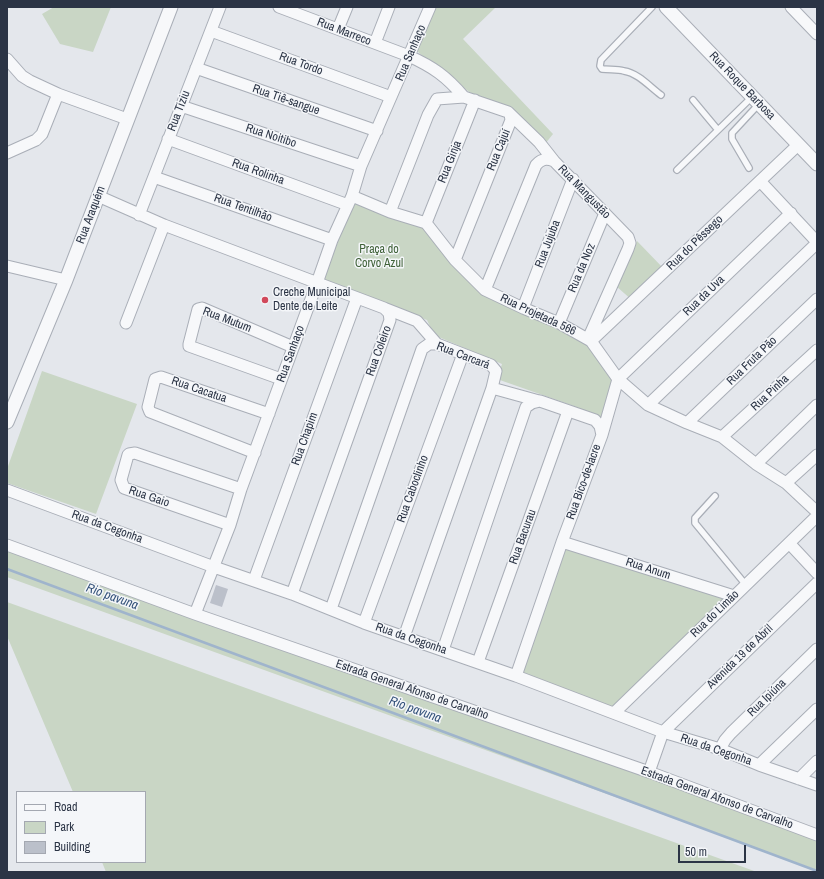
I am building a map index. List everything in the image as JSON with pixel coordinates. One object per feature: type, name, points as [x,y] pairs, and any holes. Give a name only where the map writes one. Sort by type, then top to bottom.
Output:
[{"type":"street","name":"Rua Araquém","points":[[7,422],[66,280],[171,7]]},
{"type":"street","name":"Rua Tiziu","points":[[139,215],[220,7]]},
{"type":"street","name":"Rua Marreco","points":[[279,7],[301,11],[338,29],[429,65],[443,74],[464,96]]},
{"type":"street","points":[[338,29],[347,7]]},
{"type":"street","points":[[375,43],[389,7]]},
{"type":"street","name":"Rua Sanhaço","points":[[195,614],[230,525],[241,489],[332,240],[430,7]]},
{"type":"street","name":"Rua Roque Barbosa","points":[[666,7],[817,164]]},
{"type":"street","points":[[791,7],[817,34]]},
{"type":"street","name":"Rua Tordo","points":[[211,31],[392,97]]},
{"type":"street","points":[[7,59],[22,76],[30,81],[58,94],[127,119]]},
{"type":"street","name":"Rua Tiê-sangue","points":[[196,68],[377,131]]},
{"type":"street","points":[[7,153],[36,140],[42,134],[58,94]]},
{"type":"street","name":"Rua Cajuí","points":[[390,212],[428,115],[435,101],[440,97],[464,96],[508,112],[511,120],[454,260]]},
{"type":"street","name":"Rua Ginja","points":[[426,223],[475,100]]},
{"type":"street","name":"Rua Noitibo","points":[[181,106],[362,166]]},
{"type":"street","points":[[508,112],[539,142],[554,161]]},
{"type":"street","name":"Rua Rolinha","points":[[168,139],[350,200]]},
{"type":"street","name":"Rua do Pêssego","points":[[590,340],[798,145]]},
{"type":"street","name":"Rua Mangustão","points":[[486,290],[536,165],[544,159],[554,161],[628,237],[630,243],[590,340]]},
{"type":"street","name":"Rua Tentilhão","points":[[154,177],[332,240]]},
{"type":"street","name":"Rua Jujuba","points":[[523,308],[573,179]]},
{"type":"street","points":[[648,405],[817,242],[760,181]]},
{"type":"street","name":"Rua Coleiro","points":[[98,196],[164,225],[384,308],[389,313],[390,320],[292,594]]},
{"type":"street","points":[[350,200],[426,223]]},
{"type":"street","name":"Rua da Noz","points":[[559,322],[605,213]]},
{"type":"street","name":"Rua da Uva","points":[[618,379],[791,213]]},
{"type":"street","name":"Rua Projetada 566","points":[[426,223],[454,260],[486,290],[523,308],[559,322],[590,340],[618,379],[648,405],[722,437],[756,464],[786,483],[817,512]]},
{"type":"street","points":[[126,323],[164,225]]},
{"type":"street","points":[[7,266],[66,280]]},
{"type":"street","name":"Rua Chapim","points":[[254,580],[357,298]]},
{"type":"street","name":"Rua Fruta Pão","points":[[687,423],[817,299]]},
{"type":"street","name":"Rua Mutum","points":[[281,379],[190,346],[189,344],[198,309],[202,308],[293,347]]},
{"type":"street","points":[[384,308],[417,321],[437,344]]},
{"type":"street","name":"Rua Carcará","points":[[331,609],[422,349],[429,344],[437,344],[491,365],[496,369],[496,372],[492,388],[404,637]]},
{"type":"street","name":"Rua Pinha","points":[[722,437],[817,350]]},
{"type":"street","name":"Rua Caboclinho","points":[[364,623],[462,354]]},
{"type":"street","name":"Rua Cacatua","points":[[255,453],[150,412],[148,407],[155,379],[162,377],[269,414]]},
{"type":"street","points":[[602,435],[618,379]]},
{"type":"street","name":"Rua Bico-de-lacre","points":[[492,388],[540,401],[595,420],[600,426],[602,435],[562,542],[516,676]]},
{"type":"street","points":[[443,650],[526,407],[532,403],[540,401]]},
{"type":"street","points":[[756,464],[817,405]]},
{"type":"street","name":"Rua Bacurau","points":[[478,662],[568,411]]},
{"type":"street","name":"Rua Gaio","points":[[230,525],[124,488],[121,480],[128,456],[134,452],[241,489]]},
{"type":"street","points":[[786,483],[817,455]]},
{"type":"street","name":"Rua da Cegonha","points":[[7,490],[214,567],[292,594],[364,623],[516,676],[663,732],[720,750],[817,785]]},
{"type":"street","name":"Rua do Limão","points":[[614,713],[817,516]]},
{"type":"street","name":"Rua Anum","points":[[562,542],[734,596]]},
{"type":"street","points":[[789,543],[817,572]]},
{"type":"street","name":"Estrada General Afonso de Carvalho","points":[[7,545],[195,614],[649,772],[817,834]]},
{"type":"street","name":"Avenida 19 de Abril","points":[[663,732],[817,583]]},
{"type":"street","name":"Rua Ipiúna","points":[[720,750],[725,740],[732,732],[817,649]]},
{"type":"street","points":[[759,765],[817,709]]},
{"type":"street","points":[[649,772],[663,732]]},
{"type":"street","points":[[799,778],[817,761]]},
{"type":"lane","points":[[652,7],[601,60],[600,66],[602,69],[611,71],[624,70],[636,75],[661,95]]},
{"type":"lane","points":[[693,100],[718,130]]},
{"type":"lane","points":[[677,170],[718,130],[756,100]]},
{"type":"lane","points":[[749,168],[732,139],[732,133],[756,100]]},
{"type":"lane","points":[[715,496],[694,518],[695,523],[746,585]]},
{"type":"green space","points":[[54,7],[111,7],[93,52],[60,44],[42,14]]},
{"type":"green space","points":[[434,7],[496,7],[463,39],[553,134],[545,144],[511,112],[477,98],[419,53],[416,48]]},
{"type":"green space","name":"Praça do Corvo Azul","points":[[353,202],[422,227],[457,269],[546,322],[585,341],[613,379],[601,417],[497,379],[502,364],[434,335],[427,320],[323,281]]},
{"type":"green space","points":[[637,241],[665,270],[633,301],[616,286]]},
{"type":"green space","points":[[42,371],[137,404],[96,514],[7,483],[7,469]]},
{"type":"green space","points":[[564,544],[729,598],[613,710],[518,673]]},
{"type":"green space","points":[[7,550],[646,775],[817,839],[817,870],[7,577]]},
{"type":"green space","points":[[7,602],[757,872],[106,872],[102,863],[146,863],[146,791],[73,791],[7,636]]},
{"type":"building","points":[[216,585],[228,589],[222,607],[210,603]]},
{"type":"waterway","name":"Rio pavuna","points":[[7,569],[817,871]]},
{"type":"place","name":"Creche Municipal Dente de Leite","points":[[265,300]]}]
